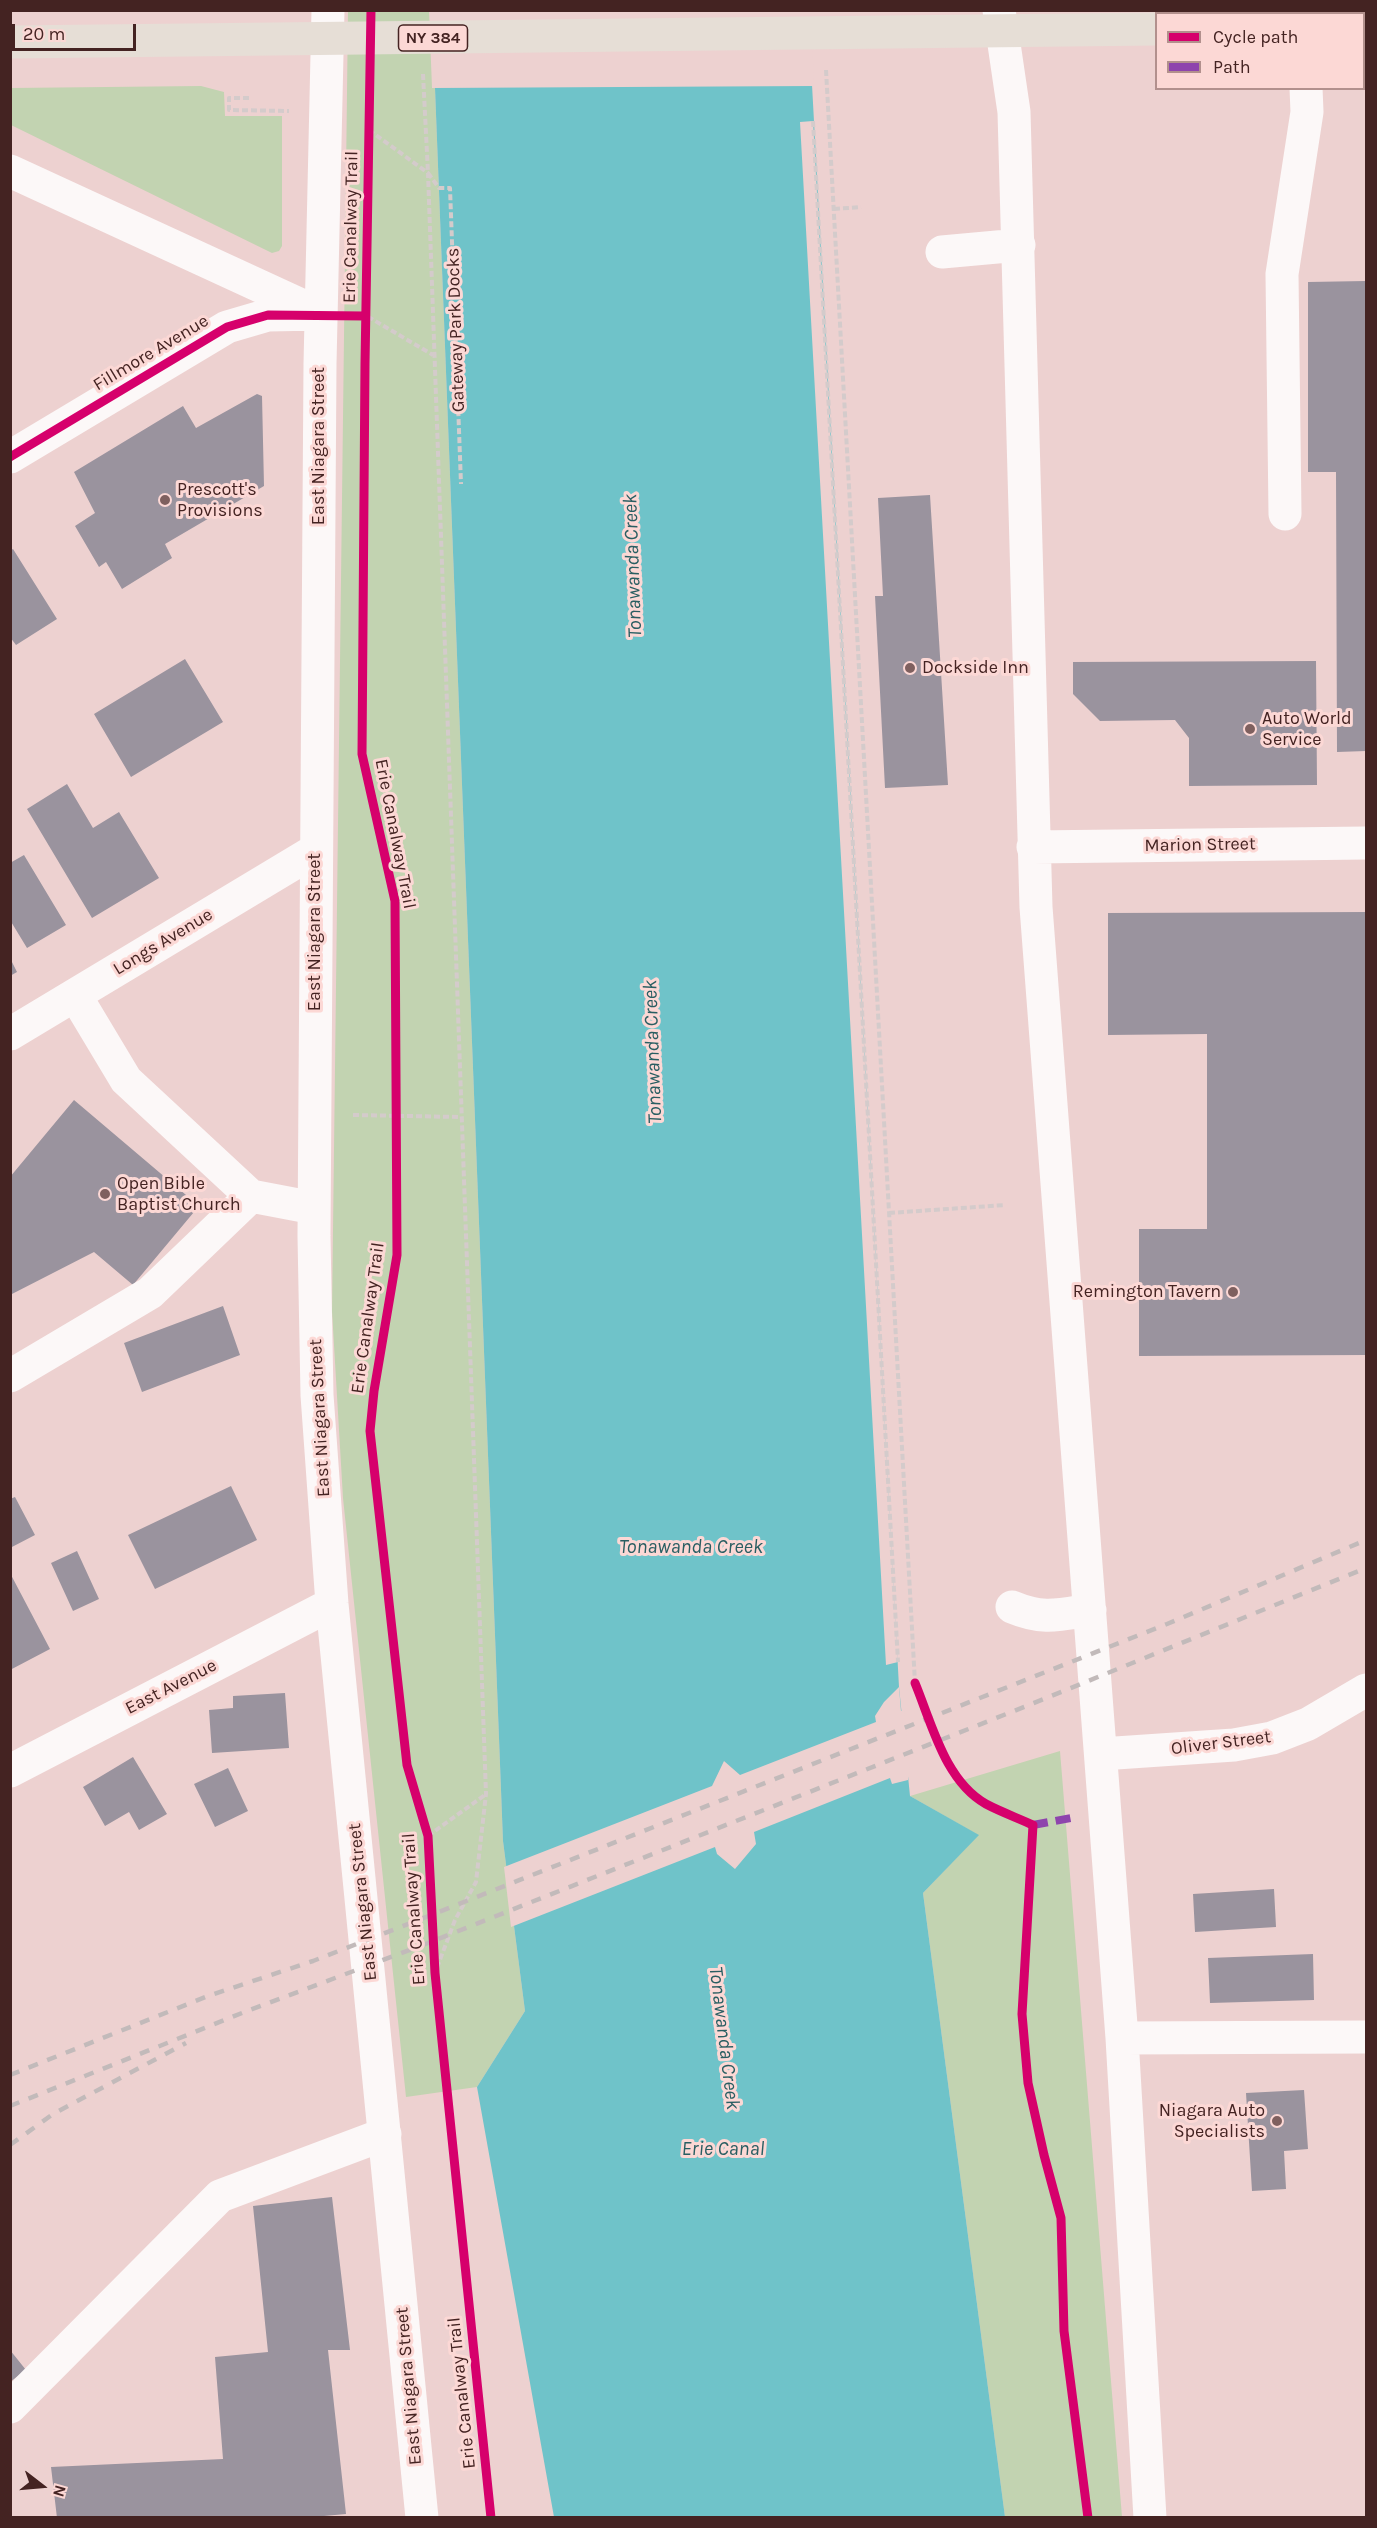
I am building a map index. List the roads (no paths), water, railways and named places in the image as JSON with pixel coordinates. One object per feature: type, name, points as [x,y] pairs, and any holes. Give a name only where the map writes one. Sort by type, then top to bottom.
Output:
[{"type":"main road","name":"NY 384","points":[[10,42],[248,40],[834,46],[1000,20],[1155,29]]},
{"type":"street","name":"East Niagara Street","points":[[328,10],[320,314],[314,1208],[317,1395],[332,1604],[422,2517]]},
{"type":"street","points":[[1000,20],[1014,111],[1027,522],[1033,847],[1122,2038],[1150,2517]]},
{"type":"street","points":[[1285,514],[1282,274],[1307,112],[1306,90]]},
{"type":"street","points":[[10,171],[320,314]]},
{"type":"street","points":[[942,252],[1019,245]]},
{"type":"street","name":"Fillmore Avenue","points":[[10,457],[227,327],[268,315],[320,314]]},
{"type":"street","name":"Marion Street","points":[[1033,847],[1366,843]]},
{"type":"street","name":"Longs Avenue","points":[[10,1034],[316,850]]},
{"type":"street","points":[[75,995],[126,1080],[251,1196],[314,1208]]},
{"type":"street","points":[[10,1376],[150,1293],[251,1196]]},
{"type":"street","name":"East Avenue","points":[[10,1771],[332,1604]]},
{"type":"street","points":[[1012,1607],[1031,1615],[1047,1616],[1090,1610]]},
{"type":"street","name":"Oliver Street","points":[[1101,1754],[1234,1745],[1272,1738],[1308,1724],[1366,1690]]},
{"type":"street","points":[[1122,2038],[1366,2037]]},
{"type":"street","points":[[10,2407],[220,2196],[385,2134]]},
{"type":"water","name":"Tonawanda Creek","points":[[432,11],[808,11],[899,1687],[910,1796],[979,1835],[923,1893],[1005,2517],[554,2517],[477,2087],[525,2011],[503,1841]]},
{"type":"railway","points":[[10,2075],[208,1996],[313,1961],[421,1919],[1167,1624],[1366,1540]]},
{"type":"railway","points":[[10,2106],[1029,1705],[1366,1568]]},
{"type":"railway","points":[[10,2145],[53,2114],[186,2043]]},
{"type":"place","name":"Prescott's Provisions","points":[[165,500]]},
{"type":"place","name":"Dockside Inn","points":[[910,668]]},
{"type":"place","name":"Auto World Service","points":[[1250,729]]},
{"type":"place","name":"Open Bible Baptist Church","points":[[105,1194]]},
{"type":"place","name":"Remington Tavern","points":[[1233,1292]]},
{"type":"place","name":"Niagara Auto Specialists","points":[[1277,2121]]},
{"type":"water label","name":"Erie Canal","points":[[723,2149]]}]
